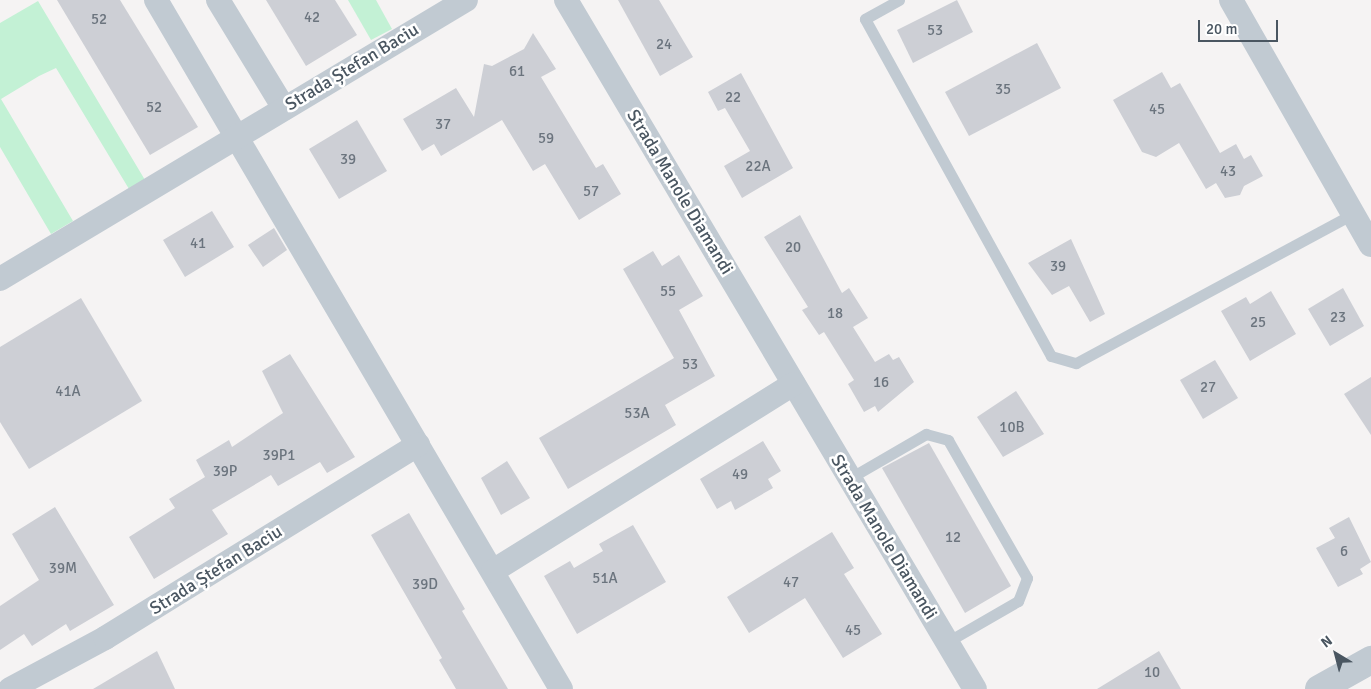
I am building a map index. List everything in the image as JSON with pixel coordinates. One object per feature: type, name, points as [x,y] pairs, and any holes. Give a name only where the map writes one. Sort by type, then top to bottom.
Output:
[{"type":"street","points":[[156,0],[239,136],[560,689]]},
{"type":"street","points":[[218,0],[284,108]]},
{"type":"street","name":"Strada Ștefan Baciu","points":[[0,279],[466,0]]},
{"type":"street","name":"Strada Manole Diamandi","points":[[566,0],[975,689]]},
{"type":"street","points":[[1231,0],[1371,245]]},
{"type":"street","points":[[493,571],[794,384]]},
{"type":"street","name":"Strada Ștefan Baciu","points":[[10,689],[105,638],[418,445]]},
{"type":"street","points":[[1318,689],[1371,660]]},
{"type":"lane","points":[[898,0],[865,19],[1050,356],[1076,363],[1353,214]]},
{"type":"lane","points":[[850,478],[926,434],[948,440],[1027,578],[1018,600],[947,642]]},
{"type":"green space","points":[[348,0],[376,0],[392,29],[371,40]]},
{"type":"green space","points":[[38,1],[145,180],[129,189],[56,68],[39,76],[1,99],[73,221],[51,234],[0,147],[0,23]]},
{"type":"building","points":[[57,0],[120,0],[198,127],[150,155]]},
{"type":"building","points":[[266,0],[335,0],[357,35],[306,66]]},
{"type":"building","points":[[618,0],[659,0],[693,57],[660,76]]},
{"type":"building","points":[[957,0],[973,32],[913,63],[897,30]]},
{"type":"building","points":[[533,33],[556,69],[541,77],[596,168],[603,164],[621,194],[579,220],[545,164],[533,171],[502,120],[441,156],[434,144],[422,151],[403,119],[456,88],[474,117],[484,64],[492,66],[524,49]]},
{"type":"building","points":[[1037,43],[1061,88],[969,136],[945,92]]},
{"type":"building","points":[[1162,72],[1171,88],[1180,83],[1220,153],[1236,144],[1244,159],[1251,155],[1263,176],[1244,186],[1240,195],[1225,198],[1216,183],[1206,189],[1179,143],[1156,157],[1142,152],[1113,100]]},
{"type":"building","points":[[741,73],[793,168],[742,198],[724,166],[750,151],[725,108],[718,111],[708,92]]},
{"type":"building","points":[[357,120],[387,171],[339,199],[309,149]]},
{"type":"building","points":[[212,211],[234,247],[185,277],[163,240]]},
{"type":"building","points":[[800,215],[842,293],[849,288],[868,318],[853,327],[875,362],[889,354],[893,360],[899,357],[914,382],[878,412],[875,406],[864,412],[848,384],[854,380],[824,332],[819,335],[802,310],[808,307],[764,237]]},
{"type":"building","points":[[274,228],[287,250],[263,267],[248,245]]},
{"type":"building","points":[[1071,239],[1105,314],[1090,322],[1069,286],[1052,295],[1028,263]]},
{"type":"building","points":[[653,251],[662,266],[679,255],[703,296],[679,310],[715,376],[665,405],[676,425],[568,489],[539,438],[674,358],[623,269]]},
{"type":"building","points":[[1343,288],[1364,326],[1330,346],[1308,309]]},
{"type":"building","points":[[1271,291],[1296,334],[1250,361],[1221,311],[1246,297],[1250,304]]},
{"type":"building","points":[[81,298],[142,401],[29,469],[0,422],[0,347]]},
{"type":"building","points":[[290,354],[355,457],[327,473],[320,462],[278,486],[271,475],[212,510],[228,534],[154,579],[129,537],[175,508],[169,499],[205,477],[196,460],[229,440],[232,447],[283,413],[262,371]]},
{"type":"building","points":[[1215,360],[1238,398],[1203,419],[1180,380]]},
{"type":"building","points":[[1371,377],[1371,435],[1344,394]]},
{"type":"building","points":[[1016,391],[1044,434],[1003,457],[977,417]]},
{"type":"building","points":[[763,441],[781,471],[768,479],[773,488],[735,510],[731,501],[717,509],[700,479]]},
{"type":"building","points":[[929,443],[1011,586],[965,613],[882,468]]},
{"type":"building","points":[[507,461],[530,498],[501,515],[481,478]]},
{"type":"building","points":[[55,507],[114,605],[70,631],[66,624],[32,646],[24,634],[0,650],[0,606],[39,580],[12,534]]},
{"type":"building","points":[[409,513],[465,609],[462,611],[508,689],[456,689],[439,660],[442,658],[371,535]]},
{"type":"building","points":[[1349,517],[1371,562],[1360,569],[1363,574],[1338,587],[1316,548],[1335,538],[1329,528]]},
{"type":"building","points":[[633,525],[666,582],[577,634],[544,576],[570,561],[574,568],[603,551],[599,544]]},
{"type":"building","points":[[832,532],[854,568],[844,574],[882,634],[843,658],[805,598],[749,633],[727,597]]},
{"type":"building","points":[[157,651],[175,689],[93,689]]},
{"type":"building","points":[[1159,651],[1181,689],[1097,689]]}]
